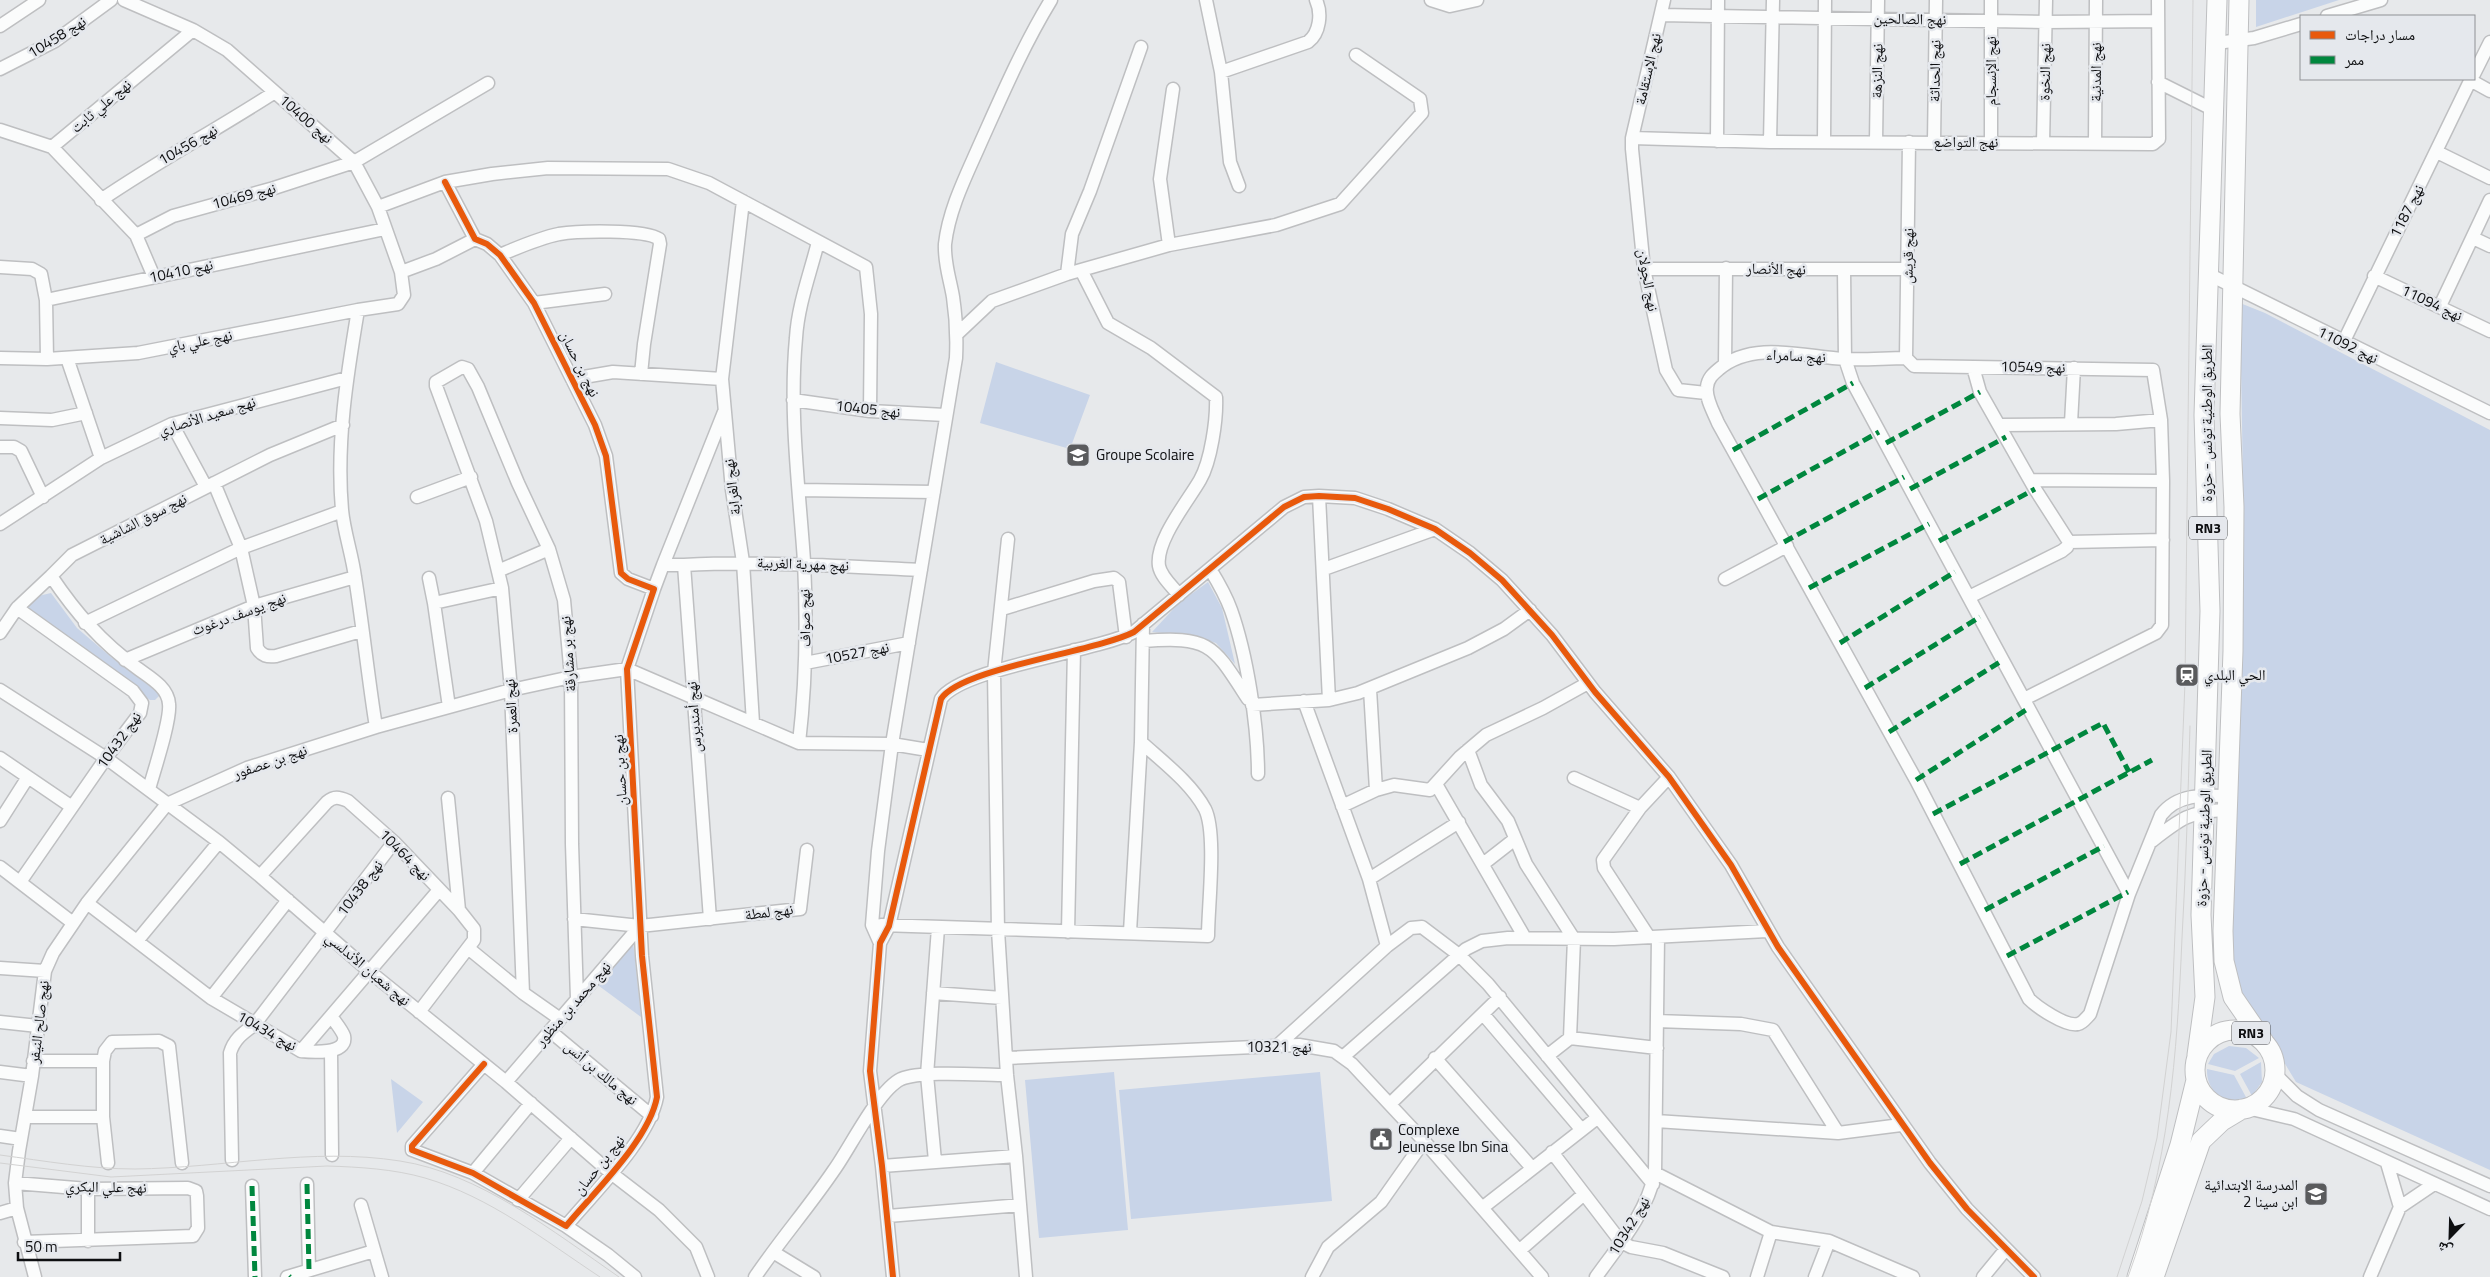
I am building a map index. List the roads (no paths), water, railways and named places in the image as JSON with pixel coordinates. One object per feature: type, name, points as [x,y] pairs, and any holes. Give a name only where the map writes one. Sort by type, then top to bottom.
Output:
[{"type":"highway","name":"الطريق الوطنية تونس - حزوة","points":[[2197,1055],[2205,996],[2201,915],[2206,803],[2210,611],[2204,415],[2212,109],[2217,0]]},
{"type":"highway","name":"الطريق الوطنية تونس - حزوة","points":[[2239,0],[2230,414],[2234,507],[2233,650],[2223,930],[2224,961],[2232,997],[2264,1042]]},
{"type":"highway","name":"RN3","points":[[2137,1277],[2180,1145],[2196,1080],[2195,1063],[2197,1055],[2204,1044],[2214,1035],[2227,1030],[2240,1030],[2253,1034],[2264,1042],[2273,1056],[2275,1074]]},
{"type":"highway","points":[[2154,1277],[2201,1141],[2222,1121],[2260,1100],[2270,1088],[2275,1074]]},
{"type":"highway","points":[[2196,1080],[2205,1096],[2218,1106],[2230,1109],[2244,1108]]},
{"type":"street","points":[[0,26],[39,0]]},
{"type":"street","name":"نهج 10458","points":[[0,69],[55,41],[111,0]]},
{"type":"street","name":"نهج 10400","points":[[124,0],[193,30],[227,50],[354,162],[378,207],[384,229],[401,272],[404,295],[398,304]]},
{"type":"street","points":[[880,943],[872,924],[878,851],[892,744],[922,570],[957,334],[952,295],[946,275],[945,245],[950,218],[1004,90],[1031,33],[1051,0]]},
{"type":"street","points":[[1206,0],[1221,72],[1230,162],[1239,186]]},
{"type":"street","points":[[1221,72],[1308,42],[1313,38],[1319,19],[1316,0]]},
{"type":"street","points":[[1431,0],[1450,6],[1473,1]]},
{"type":"street","name":"نهج الإستقامة","points":[[1632,138],[1664,0]]},
{"type":"street","points":[[1717,141],[1718,0]]},
{"type":"street","points":[[1770,142],[1773,0]]},
{"type":"street","points":[[1824,142],[1825,0]]},
{"type":"street","name":"نهج النزهة","points":[[1876,142],[1878,0]]},
{"type":"street","name":"نهج الحداثة","points":[[1934,142],[1936,0]]},
{"type":"street","name":"نهج الإنسجام","points":[[1991,0],[1991,142]]},
{"type":"street","name":"نهج النخوة","points":[[2043,143],[2046,0]]},
{"type":"street","name":"نهج المدنية","points":[[2095,144],[2096,0]]},
{"type":"street","name":"نهج التواضع","points":[[1632,138],[1770,142],[2095,144],[2156,142],[2159,139],[2158,0]]},
{"type":"street","points":[[2330,15],[2381,0]]},
{"type":"street","name":"نهج الصالحين","points":[[1661,15],[2046,22],[2158,21]]},
{"type":"street","points":[[2216,43],[2238,41],[2300,24]]},
{"type":"street","name":"نهج علي ثابت","points":[[52,147],[193,30]]},
{"type":"street","name":"نهج 1187","points":[[2475,72],[2490,42]]},
{"type":"street","points":[[1067,274],[1072,234],[1090,192],[1141,47]]},
{"type":"street","points":[[957,334],[992,302],[1067,274],[1169,245],[1276,225],[1340,204],[1422,113],[1420,99],[1356,55]]},
{"type":"street","name":"نهج 1187","points":[[2343,343],[2471,80]]},
{"type":"street","points":[[2475,80],[2490,91]]},
{"type":"street","points":[[2158,82],[2212,109]]},
{"type":"street","name":"نهج 10469","points":[[136,235],[173,216],[274,188],[354,162],[488,83]]},
{"type":"street","points":[[1169,245],[1160,179],[1173,89]]},
{"type":"street","name":"نهج 10456","points":[[101,200],[144,171],[275,92]]},
{"type":"street","points":[[0,130],[52,147],[136,235],[154,277]]},
{"type":"street","name":"نهج الجولان","points":[[1632,138],[1644,268],[1666,370],[1678,390],[1706,393]]},
{"type":"street","name":"نهج قريش","points":[[1909,142],[1908,269],[1910,362]]},
{"type":"street","points":[[2437,152],[2490,178]]},
{"type":"street","points":[[378,207],[445,182],[548,168],[668,169],[709,183],[818,242],[861,262],[868,271],[871,314],[870,410]]},
{"type":"street","points":[[401,272],[436,259],[475,239],[445,182]]},
{"type":"street","points":[[2440,306],[2490,200]]},
{"type":"street","name":"نهج الغرابة","points":[[743,201],[722,380],[732,490],[742,562],[753,723]]},
{"type":"street","name":"نهج 10410","points":[[46,300],[384,229]]},
{"type":"street","points":[[500,255],[560,234],[601,232],[650,234],[659,239],[660,244],[641,374]]},
{"type":"street","points":[[2473,238],[2490,246]]},
{"type":"street","name":"نهج بن حسان","points":[[475,239],[487,244],[500,255],[534,303],[595,425],[606,456],[621,573],[628,579],[654,589],[627,668],[640,926],[645,993],[657,1097],[652,1116],[611,1173],[566,1226]]},
{"type":"street","name":"نهج صواف","points":[[799,743],[805,663],[804,564],[792,400],[796,337],[801,304],[818,242]]},
{"type":"street","points":[[0,268],[32,269],[40,272],[46,300],[48,359]]},
{"type":"street","name":"نهج الأنصار","points":[[1644,268],[1908,269]]},
{"type":"street","points":[[1725,364],[1726,268]]},
{"type":"street","points":[[1080,270],[1108,323],[1151,348],[1216,397],[1217,409],[1205,467],[1200,479],[1170,526],[1159,555],[1159,567],[1179,595]]},
{"type":"street","points":[[1844,270],[1845,359],[1853,383],[2129,894]]},
{"type":"street","name":"نهج 11092","points":[[2208,274],[2232,284],[2343,343],[2489,409]]},
{"type":"street","name":"نهج 11094","points":[[2374,276],[2490,330]]},
{"type":"street","points":[[534,303],[605,294]]},
{"type":"street","name":"نهج علي باي","points":[[0,358],[48,359],[138,353],[358,310],[398,304]]},
{"type":"street","points":[[358,310],[347,378],[343,425],[341,466],[342,510],[355,577],[361,631],[376,727]]},
{"type":"street","name":"نهج سامراء","points":[[1706,393],[1710,377],[1725,364],[1739,358],[1769,352],[1845,359]]},
{"type":"street","points":[[67,358],[101,458]]},
{"type":"street","name":"نهج 10549","points":[[1845,359],[1974,367],[2153,370],[2161,420]]},
{"type":"street","name":"نهج بر مشارقة","points":[[436,386],[436,382],[462,367],[468,369],[478,387],[518,483],[549,549],[564,600],[572,677],[574,919],[577,999]]},
{"type":"street","points":[[1974,367],[1980,392],[2030,480],[2069,542]]},
{"type":"street","points":[[2071,423],[2074,368]]},
{"type":"street","points":[[572,379],[613,372],[722,380]]},
{"type":"street","name":"نهج سعيد الأنصاري","points":[[0,524],[101,458],[172,424],[347,378]]},
{"type":"street","name":"نهج العمرة","points":[[436,386],[486,521],[502,588],[511,690],[523,993]]},
{"type":"street","points":[[1706,393],[1718,423],[1916,780],[2029,999],[2034,1004],[2068,1022],[2080,1024],[2085,1020],[2090,1014],[2129,894],[2152,841],[2157,822],[2167,807],[2179,799],[2206,803],[2227,803]]},
{"type":"street","name":"نهج 10405","points":[[792,400],[870,410],[945,415]]},
{"type":"street","points":[[654,589],[724,412]]},
{"type":"street","points":[[0,418],[52,420],[86,413]]},
{"type":"street","points":[[2000,425],[2116,424],[2161,420],[2163,481],[2162,625],[2156,633],[2024,699]]},
{"type":"street","points":[[172,424],[210,485],[241,548],[254,606],[257,648],[265,656],[276,656],[361,631]]},
{"type":"street","name":"نهج سوق الشاشية","points":[[17,608],[72,555],[270,455],[343,425]]},
{"type":"street","points":[[0,447],[14,447],[21,451],[43,497]]},
{"type":"street","points":[[417,497],[471,477]]},
{"type":"street","points":[[2030,480],[2163,481]]},
{"type":"street","points":[[798,490],[934,492]]},
{"type":"street","points":[[1319,496],[1329,700]]},
{"type":"street","points":[[893,1277],[888,1216],[870,1071],[880,943],[889,926],[938,706],[944,694],[951,687],[994,672],[1126,636],[1179,595],[1284,507],[1304,497],[1319,496],[1355,498],[1413,518],[1435,529],[1470,552],[1502,580],[1530,610],[1588,683],[1669,777],[1731,865],[1767,931],[1902,1125],[1968,1208],[2034,1277]]},
{"type":"street","points":[[85,623],[241,548],[342,510]]},
{"type":"street","points":[[1324,569],[1435,529]]},
{"type":"street","points":[[1008,539],[994,672],[998,930],[1007,1075],[1026,1277],[1020,1277]]},
{"type":"street","points":[[2069,542],[2163,540]]},
{"type":"street","points":[[1969,596],[2062,551],[2069,542]]},
{"type":"street","points":[[1725,579],[1787,546]]},
{"type":"street","points":[[498,571],[549,549]]},
{"type":"street","name":"نهج مهرية الغربية","points":[[684,565],[742,562],[922,570]]},
{"type":"street","points":[[663,565],[684,565]]},
{"type":"street","name":"نهج أمنديرس","points":[[684,565],[710,919]]},
{"type":"street","points":[[1210,569],[1231,610],[1252,705],[1258,745],[1258,774]]},
{"type":"street","points":[[51,576],[85,623],[125,660],[161,686],[167,695],[170,704],[149,790]]},
{"type":"street","name":"نهج يوسف درغوث","points":[[125,660],[254,606],[355,577]]},
{"type":"street","points":[[429,578],[449,708]]},
{"type":"street","points":[[1002,609],[1094,581],[1114,578],[1118,582],[1126,636]]},
{"type":"street","points":[[434,603],[502,588]]},
{"type":"street","points":[[0,633],[17,608]]},
{"type":"street","name":"نهج 10432","points":[[17,608],[139,697],[142,703],[140,714],[106,758],[20,882]]},
{"type":"street","points":[[1252,705],[1329,700],[1370,689],[1468,648],[1504,628],[1530,610]]},
{"type":"street","points":[[1130,932],[1141,742],[1143,624]]},
{"type":"street","points":[[1143,641],[1186,640],[1206,645],[1227,668],[1252,705]]},
{"type":"street","name":"نهج 10527","points":[[805,663],[909,643]]},
{"type":"street","points":[[1068,932],[1074,650]]},
{"type":"street","points":[[627,668],[799,743],[892,744],[928,750]]},
{"type":"street","name":"نهج بن عصفور","points":[[168,804],[247,768],[376,727],[511,690],[627,668]]},
{"type":"street","points":[[1342,806],[1376,790],[1400,784],[1428,791],[1468,750],[1486,735],[1543,708],[1588,683]]},
{"type":"street","points":[[1370,689],[1376,790]]},
{"type":"street","name":"نهج شعبان الأندلسي","points":[[0,690],[106,758],[219,842],[369,971],[506,1082],[611,1173],[659,1210],[692,1241],[700,1255],[708,1277]]},
{"type":"street","points":[[1304,701],[1369,879],[1387,946]]},
{"type":"street","points":[[872,924],[938,928],[1130,932],[1208,936],[1210,850],[1208,815],[1201,802],[1174,771],[1141,742]]},
{"type":"street","points":[[1468,750],[1481,785],[1508,821],[1526,864],[1574,939],[1570,1038]]},
{"type":"street","points":[[0,758],[72,807]]},
{"type":"street","points":[[0,821],[28,777]]},
{"type":"street","points":[[1654,1178],[1657,1021],[1653,937],[1603,864],[1605,856],[1640,808],[1669,777]]},
{"type":"street","points":[[1574,778],[1640,808]]},
{"type":"street","points":[[1436,784],[1525,938]]},
{"type":"street","name":"نهج 10464","points":[[260,876],[332,798],[340,797],[348,802],[394,842],[470,922],[475,934],[468,948],[419,1012]]},
{"type":"street","points":[[448,798],[459,910]]},
{"type":"street","points":[[2152,841],[2206,803]]},
{"type":"street","name":"نهج صالح النيفر","points":[[34,1277],[17,1208],[15,1183],[32,1076],[45,971],[53,953],[87,903],[168,804]]},
{"type":"street","points":[[1369,879],[1459,822]]},
{"type":"street","points":[[1483,864],[1515,839]]},
{"type":"street","points":[[137,941],[219,842]]},
{"type":"street","name":"نهج 10438","points":[[232,1160],[230,1053],[236,1038],[254,1025],[326,934],[394,842]]},
{"type":"street","name":"نهج لمطة","points":[[710,919],[800,909],[807,850]]},
{"type":"street","points":[[0,867],[73,923]]},
{"type":"street","name":"نهج 10434","points":[[87,903],[211,998],[301,1051],[439,890]]},
{"type":"street","points":[[211,998],[288,900]]},
{"type":"street","points":[[574,919],[640,926],[710,919]]},
{"type":"street","name":"نهج محمد بن منظور","points":[[506,1082],[640,926]]},
{"type":"street","points":[[1278,1045],[1387,946],[1411,928],[1418,926],[1458,955],[1500,997],[1597,1118],[1654,1178],[1771,1232],[1830,1241],[1913,1277]]},
{"type":"street","points":[[935,1161],[926,1075],[938,928]]},
{"type":"street","points":[[1344,1056],[1458,955],[1472,945],[1486,940],[1653,937],[1767,931]]},
{"type":"street","points":[[468,948],[523,993],[560,1019]]},
{"type":"street","points":[[0,968],[45,971]]},
{"type":"street","points":[[933,993],[1002,998]]},
{"type":"street","points":[[1390,1104],[1435,1058],[1500,997]]},
{"type":"street","points":[[1483,1014],[1581,1129]]},
{"type":"street","points":[[301,1051],[331,1051],[341,1046],[344,1039],[332,1016]]},
{"type":"street","points":[[1657,1021],[1742,1024],[1773,1030],[1838,1133]]},
{"type":"street","points":[[0,1022],[38,1026]]},
{"type":"street","name":"نهج مالك بن أنس","points":[[550,1031],[652,1116]]},
{"type":"street","points":[[1547,1056],[1570,1038],[1657,1048]]},
{"type":"street","points":[[108,1163],[103,1117],[103,1061],[105,1051],[112,1042],[160,1041],[170,1046],[182,1163]]},
{"type":"street","name":"نهج 10321","points":[[1006,1058],[1278,1045],[1318,1047],[1344,1056],[1424,1141],[1542,1277]]},
{"type":"street","points":[[331,1051],[332,1155]]},
{"type":"street","points":[[1435,1058],[1532,1168]]},
{"type":"street","points":[[34,1061],[103,1061]]},
{"type":"street","points":[[484,1064],[412,1146],[414,1152],[472,1173],[566,1226],[608,1255],[634,1277]]},
{"type":"street","points":[[0,1072],[32,1076]]},
{"type":"street","points":[[2275,1074],[2296,1096],[2319,1110],[2490,1186]]},
{"type":"street","points":[[755,1277],[834,1171],[874,1108],[894,1084],[909,1077],[926,1075],[1007,1075]]},
{"type":"street","points":[[472,1173],[531,1103]]},
{"type":"street","points":[[2244,1108],[2294,1119],[2490,1209]]},
{"type":"street","points":[[25,1118],[103,1117]]},
{"type":"street","points":[[1482,1208],[1597,1118]]},
{"type":"street","points":[[1656,1120],[1838,1133],[1902,1125]]},
{"type":"street","points":[[0,1136],[21,1139]]},
{"type":"street","points":[[518,1200],[570,1138]]},
{"type":"street","points":[[1312,1277],[1328,1247],[1381,1202],[1424,1141]]},
{"type":"street","points":[[1552,1152],[1621,1242],[1631,1247],[1663,1253],[1705,1273],[1723,1277]]},
{"type":"street","points":[[882,1166],[1016,1156]]},
{"type":"street","points":[[2387,1163],[2400,1207]]},
{"type":"street","name":"نهج 10342","points":[[1596,1277],[1638,1215],[1654,1178]]},
{"type":"street","name":"نهج علي البكري","points":[[15,1183],[88,1189],[188,1188],[196,1191],[198,1228],[193,1236],[88,1242]]},
{"type":"street","points":[[307,1184],[309,1270]]},
{"type":"street","points":[[2370,1277],[2400,1207],[2434,1184]]},
{"type":"street","points":[[252,1186],[255,1277]]},
{"type":"street","points":[[24,1242],[88,1242],[88,1189]]},
{"type":"street","points":[[1520,1250],[1584,1194]]},
{"type":"street","points":[[361,1205],[382,1277]]},
{"type":"street","points":[[888,1216],[1020,1205]]},
{"type":"street","points":[[0,1213],[17,1208]]},
{"type":"street","points":[[1757,1277],[1771,1232]]},
{"type":"street","points":[[782,1239],[791,1262]]},
{"type":"street","points":[[1815,1277],[1830,1241]]},
{"type":"street","points":[[1983,1277],[2006,1249]]},
{"type":"street","points":[[289,1277],[374,1251]]},
{"type":"street","points":[[773,1252],[814,1277]]},
{"type":"tram line","points":[[2117,1277],[2142,1201],[2157,1138],[2171,1032],[2185,682],[2193,0]]},
{"type":"tram line","points":[[2128,1277],[2153,1193],[2162,1152],[2174,1068],[2187,832],[2190,726]]},
{"type":"tram line","points":[[0,1155],[118,1169],[168,1168],[268,1159],[334,1156],[400,1161],[429,1168],[487,1191],[542,1224],[619,1277]]},
{"type":"tram line","points":[[0,1163],[111,1177],[327,1166],[401,1172],[449,1186],[472,1196],[537,1234],[600,1277]]},
{"type":"place","name":"Groupe Scolaire","points":[[1078,455]]},
{"type":"place","name":"الحي البلدي","points":[[2187,675]]},
{"type":"place","name":"Complexe Jeunesse Ibn Sina","points":[[1381,1139]]},
{"type":"place","name":"المدرسة الابتدائية ابن سينا 2","points":[[2316,1194]]}]
